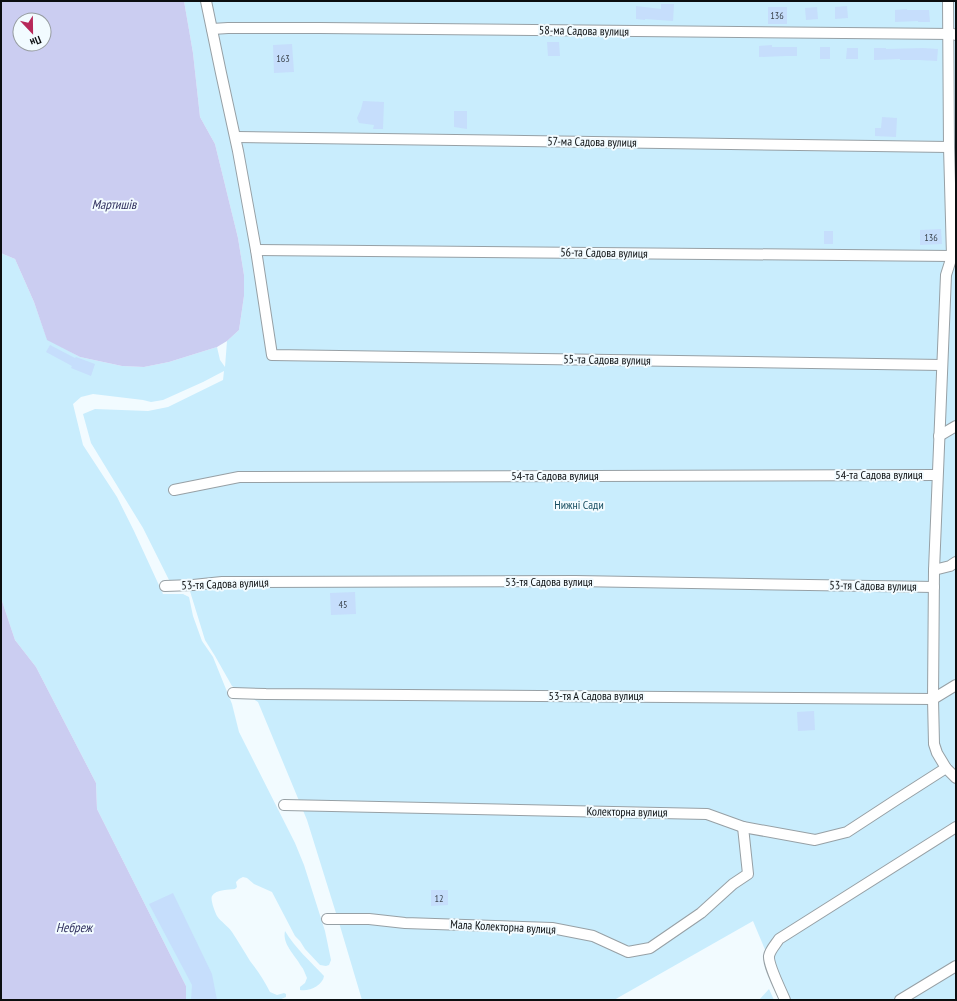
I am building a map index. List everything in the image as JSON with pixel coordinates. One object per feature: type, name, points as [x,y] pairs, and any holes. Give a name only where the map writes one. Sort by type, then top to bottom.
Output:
[{"type":"street","points":[[206,1],[236,136],[256,250]]},
{"type":"street","points":[[948,1],[952,35],[949,147],[953,172],[952,256],[942,365],[937,475],[934,570],[933,699],[934,744],[937,753],[946,768],[956,778]]},
{"type":"street","name":"58-ма Садова вулиця","points":[[212,29],[320,28],[952,35]]},
{"type":"street","name":"57-ма Садова вулиця","points":[[236,136],[949,147]]},
{"type":"street","name":"56-та Садова вулиця","points":[[256,250],[952,256]]},
{"type":"street","name":"55-та Садова вулиця","points":[[256,250],[272,355],[942,365]]},
{"type":"street","points":[[939,436],[956,426]]},
{"type":"street","name":"54-та Садова вулиця","points":[[174,490],[239,477],[937,475]]},
{"type":"street","points":[[934,570],[950,566],[956,562]]},
{"type":"street","name":"53-тя Садова вулиця","points":[[165,586],[222,582],[575,581],[934,587]]},
{"type":"street","points":[[933,699],[956,685]]},
{"type":"street","name":"53-тя А Садова вулиця","points":[[233,693],[933,699]]},
{"type":"street","name":"Колекторна вулиця","points":[[284,805],[707,814],[743,827],[815,840],[848,832],[946,768]]},
{"type":"street","name":"Мала Колекторна вулиця","points":[[327,919],[369,919],[406,923],[552,928],[593,936],[628,952],[650,948],[702,914],[733,884],[748,874],[743,827]]},
{"type":"street","points":[[786,1000],[769,960],[769,954],[779,939],[956,827]]},
{"type":"street","points":[[900,1000],[956,966]]},
{"type":"green space","name":"Нижні Сади","points":[[184,1],[956,1],[956,1000],[786,1000],[753,921],[614,1000],[362,1000],[307,820],[258,702],[232,686],[205,640],[189,588],[170,582],[143,528],[91,443],[83,414],[95,409],[148,411],[168,407],[223,380],[224,371],[163,400],[151,402],[93,394],[81,397],[73,404],[83,445],[117,497],[163,594],[183,594],[189,597],[193,616],[202,641],[213,657],[232,704],[239,732],[295,843],[304,865],[325,931],[331,960],[329,965],[320,965],[295,936],[272,892],[243,877],[236,882],[237,887],[235,889],[220,891],[212,896],[214,909],[217,916],[232,932],[270,992],[277,995],[284,993],[286,994],[286,997],[279,1000],[186,1000],[186,986],[97,809],[96,783],[36,667],[15,640],[1,598],[1,253],[15,259],[34,302],[47,339],[80,357],[122,366],[144,367],[169,362],[217,347],[220,360],[225,367],[227,341],[239,330],[244,296],[244,275],[238,238],[215,144],[200,117],[193,53]]},
{"type":"green space","points":[[285,931],[298,949],[324,976],[318,985],[311,989],[300,990],[300,987],[305,983],[307,978],[303,969],[287,945],[285,940]]},
{"type":"green space","points":[[769,989],[774,1000],[759,1000]]},
{"type":"water","name":"Мартишів","points":[[1,1],[184,1],[193,53],[200,117],[215,144],[238,238],[244,275],[244,296],[239,330],[227,341],[217,347],[169,362],[144,367],[122,366],[80,357],[47,340],[34,302],[15,259],[1,253]]},
{"type":"water","name":"Небреж","points":[[1,598],[15,640],[36,667],[96,783],[97,809],[186,986],[186,1000],[1,1000]]},
{"type":"building","points":[[661,4],[674,4],[673,21],[636,19],[636,6],[661,9]]},
{"type":"building","points":[[847,6],[848,18],[835,19],[835,7]]},
{"type":"building","points":[[768,7],[787,7],[787,24],[768,24]]},
{"type":"building","points":[[817,7],[818,19],[806,20],[805,8]]},
{"type":"building","points":[[895,10],[929,10],[930,22],[895,22]]},
{"type":"building","points":[[547,42],[559,42],[560,56],[548,56]]},
{"type":"building","points":[[292,44],[294,72],[274,73],[273,45]]},
{"type":"building","points":[[772,45],[772,47],[797,47],[797,56],[759,57],[759,46]]},
{"type":"building","points":[[820,47],[830,47],[830,59],[820,59]]},
{"type":"building","points":[[847,48],[858,48],[858,59],[846,59]]},
{"type":"building","points":[[874,48],[938,49],[937,61],[900,59],[874,60]]},
{"type":"building","points":[[363,101],[384,102],[383,129],[373,129],[374,125],[359,123],[357,118]]},
{"type":"building","points":[[454,111],[467,111],[467,129],[454,127]]},
{"type":"building","points":[[882,117],[897,118],[896,137],[875,136],[875,128],[881,128]]},
{"type":"building","points":[[941,229],[942,244],[920,245],[920,230]]},
{"type":"building","points":[[824,231],[833,231],[833,244],[824,244]]},
{"type":"building","points":[[50,345],[75,358],[76,357],[95,364],[91,376],[71,368],[72,366],[46,352]]},
{"type":"building","points":[[355,592],[356,614],[331,615],[330,593]]},
{"type":"building","points":[[814,711],[815,730],[798,731],[797,712]]},
{"type":"building","points":[[431,890],[448,890],[448,905],[431,906]]},
{"type":"building","points":[[173,893],[212,974],[217,1000],[191,1000],[192,985],[149,904]]}]
